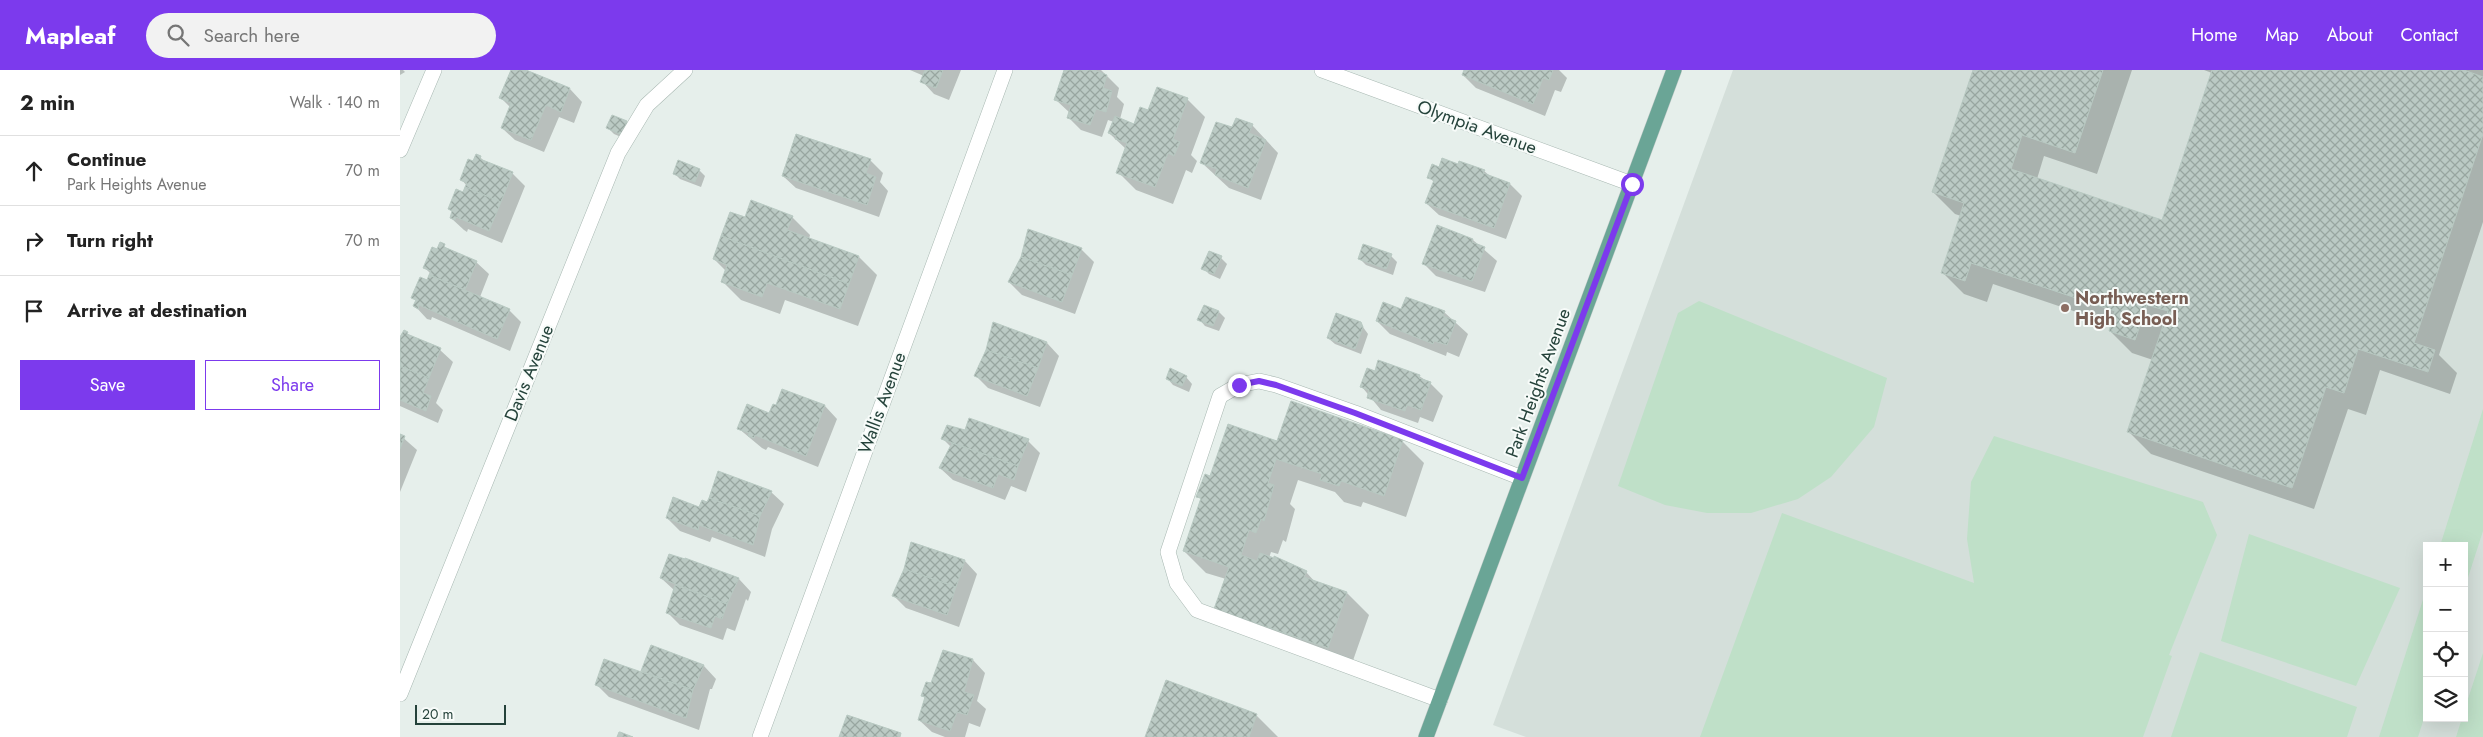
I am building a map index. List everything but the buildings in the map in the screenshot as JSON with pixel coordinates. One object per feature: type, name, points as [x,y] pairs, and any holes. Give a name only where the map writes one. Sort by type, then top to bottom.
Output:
[{"type":"main road","name":"Park Heights Avenue","points":[[1426,737],[1674,70]]},
{"type":"street","points":[[402,141],[434,70]]},
{"type":"street","name":"Davis Avenue","points":[[400,694],[618,153],[647,105],[685,70]]},
{"type":"street","name":"Wallis Avenue","points":[[760,737],[1005,70]]},
{"type":"street","name":"Olympia Avenue","points":[[1322,70],[1632,184]]},
{"type":"street","points":[[1440,700],[1197,610],[1177,583],[1168,552],[1220,396],[1239,385],[1259,381],[1276,385],[1355,413],[1522,478]]},
{"type":"shaded area","name":"Northwestern High School","points":[[1733,70],[2483,70],[2483,737],[1526,737],[1493,725]]},
{"type":"green space","points":[[1699,301],[1887,378],[1874,427],[1831,477],[1798,499],[1751,513],[1707,513],[1665,505],[1618,486],[1678,313]]},
{"type":"green space","points":[[2483,409],[2483,531],[2468,578],[2468,542],[2441,542]]},
{"type":"green space","points":[[1994,436],[2203,502],[2217,535],[2169,655],[2172,656],[2143,737],[1700,737],[1782,513],[1974,583],[1967,539],[1971,482]]},
{"type":"green space","points":[[2249,534],[2400,588],[2356,686],[2221,641]]},
{"type":"green space","points":[[2423,600],[2423,721],[2418,737],[2379,737]]},
{"type":"green space","points":[[2200,652],[2357,707],[2347,737],[2171,737]]},
{"type":"green space","points":[[2483,653],[2483,737],[2456,737],[2461,722],[2468,722],[2468,699]]},
{"type":"place","name":"Northwestern High School","points":[[2065,308]]},
{"type":"route","points":[[1239,385],[1259,381],[1276,385],[1355,413],[1522,478],[1632,184]]}]
